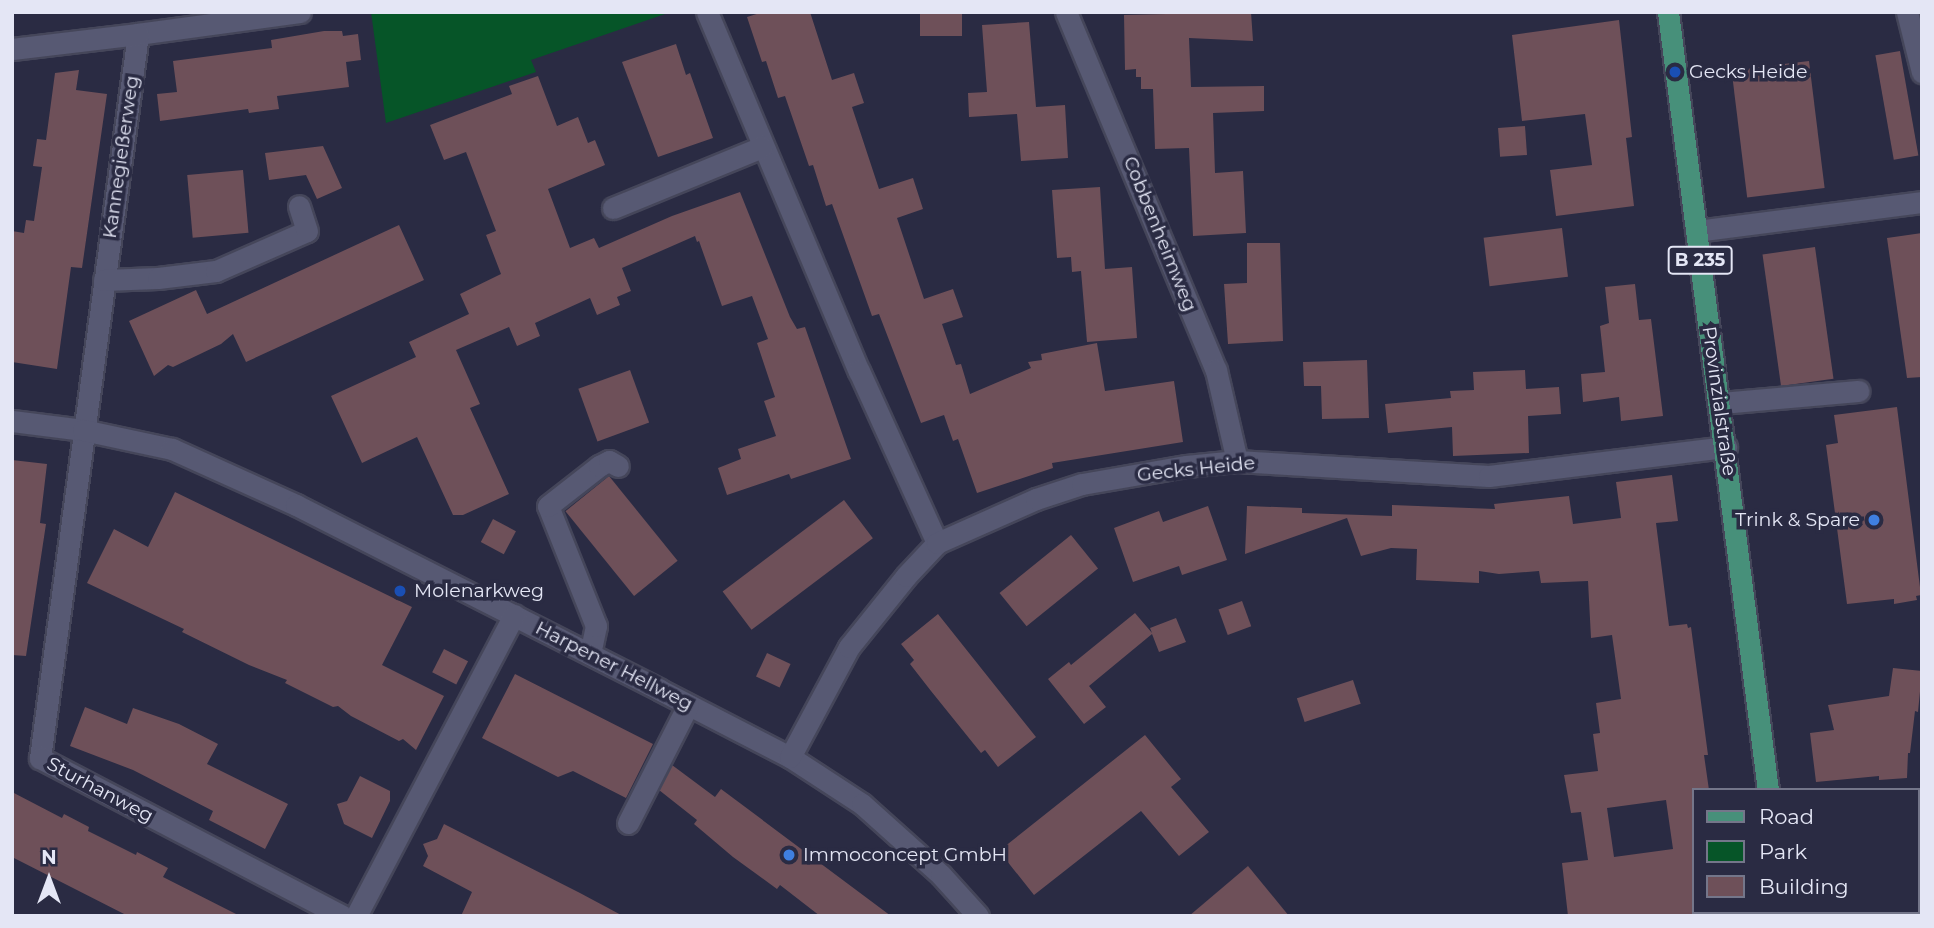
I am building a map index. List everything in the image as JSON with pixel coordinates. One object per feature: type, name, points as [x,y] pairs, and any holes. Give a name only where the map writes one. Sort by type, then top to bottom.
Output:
[{"type":"main road","name":"Provinzialstraße","points":[[1668,12],[1768,788]]},
{"type":"street","points":[[12,49],[300,12]]},
{"type":"street","points":[[707,12],[762,147],[937,543]]},
{"type":"street","name":"Cobbenheimweg","points":[[1066,12],[1216,370],[1237,461]]},
{"type":"street","points":[[1907,12],[1922,72]]},
{"type":"street","name":"Kannegießerweg","points":[[83,430],[138,34]]},
{"type":"street","points":[[613,208],[762,147]]},
{"type":"street","points":[[1696,231],[1922,202]]},
{"type":"street","points":[[104,280],[158,278],[216,271],[307,231],[299,206]]},
{"type":"street","points":[[1720,403],[1858,391]]},
{"type":"street","name":"Harpener Hellweg","points":[[12,421],[83,430],[172,449],[296,505],[514,615],[790,757],[862,804],[941,875],[978,916]]},
{"type":"street","name":"Sturhanweg","points":[[83,430],[40,758],[342,916]]},
{"type":"street","name":"Gecks Heide","points":[[790,757],[849,646],[874,612],[937,543],[1036,499],[1082,484],[1186,466],[1237,461],[1489,476],[1726,447]]},
{"type":"street","points":[[590,654],[596,625],[548,506],[599,466],[609,461],[618,466]]},
{"type":"street","points":[[356,916],[514,615]]},
{"type":"street","points":[[628,823],[688,705]]},
{"type":"green space","points":[[371,12],[671,12],[531,60],[536,72],[386,123]]},
{"type":"building","points":[[763,12],[810,12],[832,80],[854,73],[864,103],[852,107],[879,189],[913,178],[923,209],[897,218],[924,299],[953,289],[963,317],[942,324],[956,365],[961,364],[970,394],[1031,368],[1028,362],[1042,360],[1041,354],[1097,343],[1105,391],[1174,381],[1183,442],[1052,463],[1053,468],[977,493],[958,439],[953,441],[944,415],[921,423],[879,314],[872,316],[832,204],[826,206],[813,165],[809,166],[785,96],[778,98],[766,61],[762,62],[747,17]]},
{"type":"building","points":[[920,12],[962,12],[962,36],[920,36]]},
{"type":"building","points":[[1251,12],[1253,41],[1189,38],[1191,87],[1264,86],[1264,111],[1213,113],[1215,173],[1243,171],[1246,233],[1193,236],[1189,148],[1155,149],[1153,89],[1141,89],[1141,77],[1136,77],[1136,69],[1125,70],[1124,15]]},
{"type":"building","points":[[1619,20],[1632,137],[1626,138],[1634,206],[1556,216],[1550,170],[1592,165],[1585,114],[1522,121],[1512,35]]},
{"type":"building","points":[[1029,22],[1036,107],[1065,105],[1068,158],[1021,161],[1017,114],[969,117],[968,93],[987,92],[982,25]]},
{"type":"building","points":[[324,31],[342,31],[343,36],[358,34],[361,60],[346,62],[349,87],[277,96],[279,109],[249,113],[248,109],[160,121],[157,94],[177,92],[173,61],[272,48],[271,40]]},
{"type":"building","points":[[676,44],[686,75],[690,73],[713,138],[658,157],[622,62]]},
{"type":"building","points":[[1900,51],[1918,155],[1894,160],[1875,55]]},
{"type":"building","points":[[1809,61],[1825,188],[1747,198],[1732,71]]},
{"type":"building","points":[[79,70],[76,90],[107,94],[82,268],[71,267],[57,369],[12,362],[12,231],[24,233],[26,220],[34,221],[42,167],[33,166],[37,139],[46,140],[55,73]]},
{"type":"building","points":[[538,76],[557,126],[578,117],[588,143],[595,140],[605,165],[548,189],[570,248],[594,238],[599,248],[672,216],[740,192],[790,317],[797,329],[805,327],[851,459],[791,479],[789,474],[727,495],[718,468],[741,459],[738,449],[776,436],[764,401],[775,397],[757,343],[768,339],[752,296],[722,306],[695,236],[622,268],[631,291],[617,297],[620,305],[597,315],[590,298],[535,323],[540,336],[517,346],[509,327],[456,350],[480,404],[470,408],[509,494],[463,515],[453,515],[417,437],[362,463],[331,396],[416,357],[409,342],[469,314],[460,294],[501,274],[486,235],[496,231],[466,152],[444,160],[430,125],[512,94],[509,86]]},
{"type":"building","points":[[1525,126],[1527,155],[1500,157],[1498,128]]},
{"type":"building","points":[[323,146],[342,188],[317,199],[306,175],[269,180],[265,153]]},
{"type":"building","points":[[243,170],[248,233],[193,238],[187,175]]},
{"type":"building","points":[[1100,187],[1105,269],[1132,267],[1137,338],[1087,342],[1081,271],[1072,272],[1071,257],[1057,258],[1052,190]]},
{"type":"building","points":[[399,225],[424,280],[246,362],[233,334],[221,344],[173,367],[168,365],[154,376],[129,321],[196,290],[207,314]]},
{"type":"building","points":[[1562,228],[1568,277],[1490,286],[1484,238]]},
{"type":"building","points":[[1922,233],[1922,377],[1907,378],[1887,238]]},
{"type":"building","points":[[1247,243],[1280,243],[1283,341],[1228,344],[1224,284],[1247,283]]},
{"type":"building","points":[[1815,247],[1834,379],[1781,386],[1763,254]]},
{"type":"building","points":[[1635,284],[1639,320],[1651,319],[1663,416],[1621,421],[1619,397],[1583,402],[1581,374],[1605,372],[1600,326],[1609,323],[1605,287]]},
{"type":"building","points":[[1367,360],[1369,418],[1322,419],[1321,386],[1304,386],[1303,362]]},
{"type":"building","points":[[630,370],[649,423],[597,441],[578,389]]},
{"type":"building","points":[[1525,370],[1526,389],[1559,387],[1561,414],[1528,416],[1529,453],[1453,456],[1452,427],[1388,433],[1385,404],[1451,398],[1450,391],[1474,390],[1473,372]]},
{"type":"building","name":"Trink & Spare","points":[[1897,407],[1921,595],[1916,596],[1917,600],[1894,604],[1894,599],[1847,604],[1826,445],[1838,443],[1834,415]]},
{"type":"building","points":[[12,460],[47,464],[40,523],[46,524],[26,656],[12,655]]},
{"type":"building","points":[[1672,475],[1678,521],[1656,523],[1669,626],[1687,624],[1688,628],[1691,627],[1708,755],[1704,755],[1709,788],[1692,788],[1694,916],[1568,916],[1562,863],[1588,860],[1581,812],[1571,813],[1564,775],[1598,771],[1593,734],[1600,733],[1596,703],[1621,699],[1612,635],[1591,638],[1588,581],[1541,583],[1539,571],[1499,574],[1479,571],[1479,583],[1416,580],[1417,549],[1391,548],[1361,556],[1347,518],[1245,554],[1247,506],[1302,508],[1302,513],[1392,516],[1392,505],[1495,509],[1494,504],[1569,496],[1573,524],[1621,518],[1616,482]],"holes":[[[1666,800],[1673,849],[1614,857],[1607,808]]]},
{"type":"building","points":[[609,476],[678,561],[634,596],[565,511]]},
{"type":"building","points":[[175,492],[412,607],[382,665],[444,696],[416,750],[403,739],[399,741],[351,716],[338,706],[333,707],[285,683],[287,680],[249,665],[182,632],[184,629],[87,583],[114,529],[148,547]]},
{"type":"building","points":[[844,500],[873,538],[751,630],[723,591]]},
{"type":"building","points":[[1208,506],[1227,560],[1182,575],[1179,566],[1133,582],[1114,528],[1159,511],[1163,522]]},
{"type":"building","points":[[493,519],[516,531],[504,554],[481,542]]},
{"type":"building","points":[[1071,535],[1098,568],[1027,626],[1000,593]]},
{"type":"building","points":[[1242,601],[1251,626],[1228,635],[1219,610]]},
{"type":"building","points":[[1135,613],[1152,633],[1150,628],[1176,618],[1186,642],[1159,652],[1152,634],[1089,686],[1106,707],[1084,724],[1048,679],[1069,662],[1071,665]]},
{"type":"building","points":[[938,614],[1036,737],[998,767],[985,750],[981,753],[931,691],[910,664],[914,660],[901,644]]},
{"type":"building","points":[[444,649],[468,661],[456,684],[432,672]]},
{"type":"building","points":[[767,653],[791,664],[780,688],[756,677]]},
{"type":"building","points":[[1893,668],[1922,671],[1918,712],[1915,711],[1908,753],[1907,778],[1879,780],[1879,776],[1816,782],[1810,733],[1834,730],[1828,705],[1889,696]]},
{"type":"building","points":[[515,674],[653,744],[626,798],[573,771],[558,777],[482,738]]},
{"type":"building","points":[[1353,680],[1361,704],[1305,722],[1297,698]]},
{"type":"building","points":[[85,707],[127,724],[133,708],[179,724],[218,744],[207,764],[288,804],[265,849],[209,820],[213,811],[133,770],[70,746]]},
{"type":"building","points":[[1145,735],[1181,779],[1171,787],[1209,832],[1179,856],[1141,811],[1034,895],[999,851]]},
{"type":"building","points":[[672,765],[715,797],[721,789],[891,916],[820,916],[780,885],[777,889],[733,857],[694,824],[697,820],[659,790]]},
{"type":"building","points":[[360,776],[390,791],[390,801],[372,838],[344,824],[337,804],[347,801]]},
{"type":"building","points":[[12,792],[62,818],[64,814],[89,827],[88,831],[168,868],[163,877],[240,916],[128,916],[12,857]]},
{"type":"building","points":[[444,824],[623,916],[461,916],[472,892],[423,866],[428,856],[423,844],[437,839]]},
{"type":"building","points":[[1248,866],[1289,916],[1189,916]]},
{"type":"place","name":"Gecks Heide","points":[[1675,72]]},
{"type":"place","name":"Trink & Spare","points":[[1874,520]]},
{"type":"place","name":"Molenarkweg","points":[[400,591]]},
{"type":"place","name":"Immoconcept GmbH","points":[[789,855]]}]
